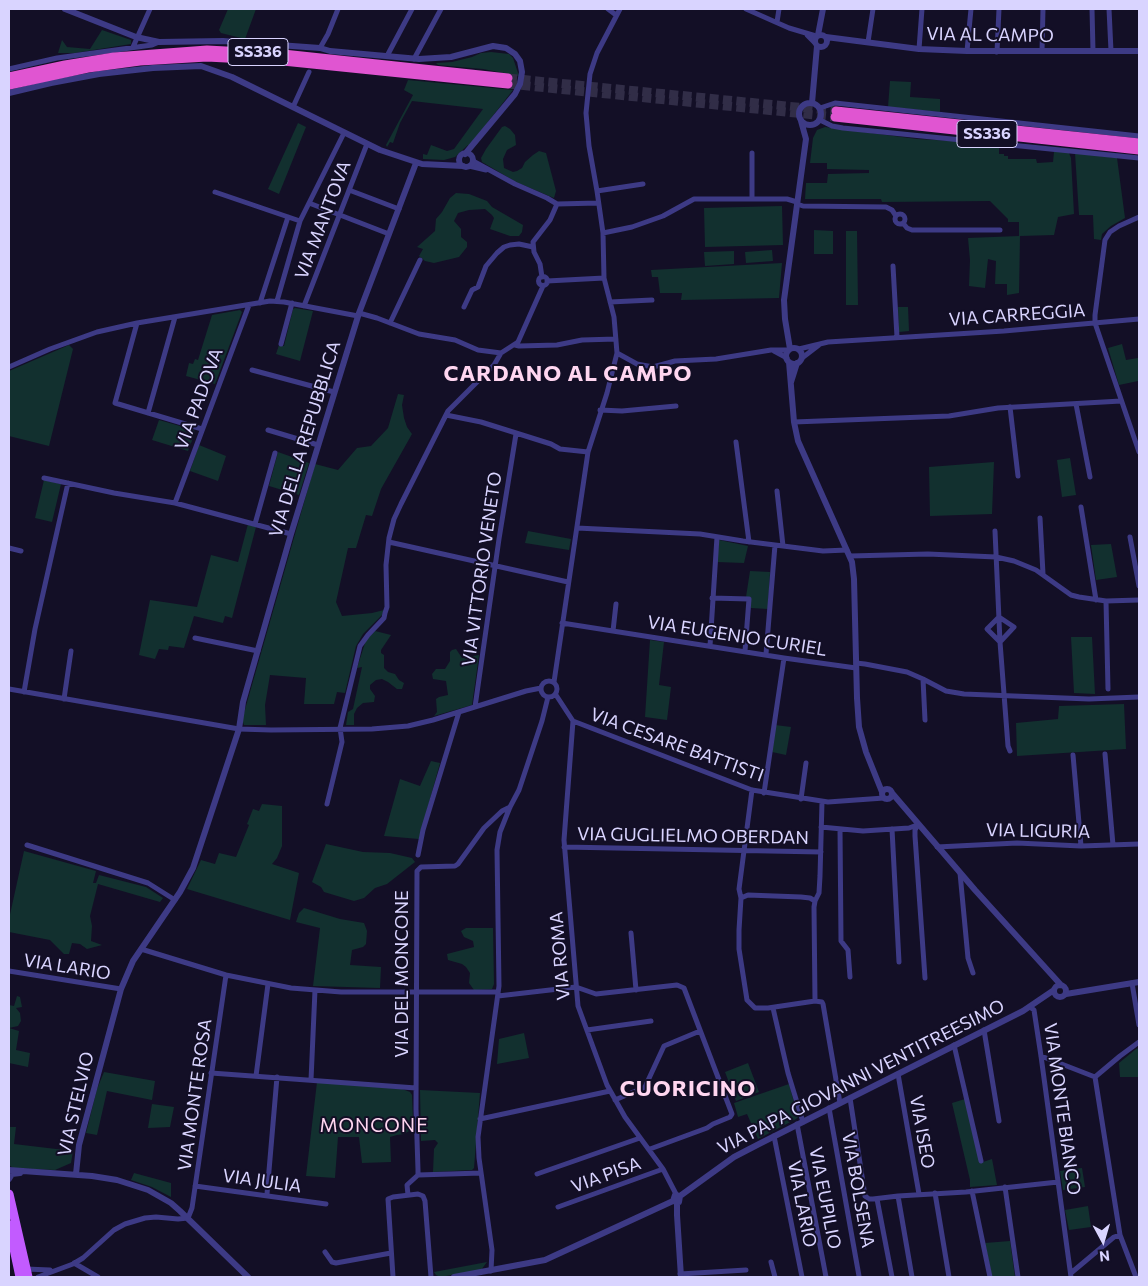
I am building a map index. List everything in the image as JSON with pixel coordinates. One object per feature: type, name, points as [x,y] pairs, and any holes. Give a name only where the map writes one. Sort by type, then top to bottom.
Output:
[{"type":"highway","name":"SS336","points":[[9,77],[41,69],[105,58],[208,50],[283,54],[508,81],[283,60],[207,57],[140,61],[88,68],[9,85]]},
{"type":"highway","name":"SS336","points":[[1139,143],[836,114],[1139,150]]},
{"type":"main road","points":[[9,1194],[27,1273]]},
{"type":"main road","points":[[9,1225],[20,1277]]},
{"type":"street","points":[[65,9],[136,38],[159,42],[223,41],[320,48],[330,51],[414,59],[451,57],[493,46],[500,46],[509,50],[518,58],[522,72],[519,87],[474,144],[468,161]]},
{"type":"street","points":[[134,47],[136,38],[150,9]]},
{"type":"street","points":[[320,48],[338,9]]},
{"type":"street","points":[[386,56],[412,9]]},
{"type":"street","points":[[414,59],[441,9]]},
{"type":"street","points":[[608,9],[616,15]]},
{"type":"street","points":[[573,721],[556,695],[558,688],[554,682],[588,452],[607,393],[617,353],[610,302],[604,278],[603,233],[588,136],[586,113],[587,88],[597,53],[620,9]]},
{"type":"street","points":[[746,9],[821,40]]},
{"type":"street","points":[[777,22],[779,9]]},
{"type":"street","points":[[812,103],[812,89],[821,40],[823,9]]},
{"type":"street","points":[[868,42],[872,9]]},
{"type":"street","points":[[919,48],[922,9]]},
{"type":"street","points":[[967,51],[971,9]]},
{"type":"street","points":[[997,52],[999,9]]},
{"type":"street","points":[[1042,51],[1044,9]]},
{"type":"street","points":[[1092,9],[1093,51]]},
{"type":"street","points":[[1109,9],[1111,51]]},
{"type":"street","name":"VIA AL CAMPO","points":[[821,40],[841,38],[919,48],[967,51],[1139,51]]},
{"type":"street","points":[[9,69],[57,58],[152,45],[159,42]]},
{"type":"street","points":[[9,94],[91,75],[153,68],[194,66],[224,74],[367,144],[416,163],[437,165],[468,161],[557,204],[598,203]]},
{"type":"street","points":[[293,107],[309,72]]},
{"type":"street","points":[[806,140],[799,116],[800,109],[805,104],[812,103],[820,108],[822,114],[806,140],[784,300],[787,328],[793,349],[788,360],[790,386],[798,440],[849,553],[854,580],[859,727],[863,744],[886,794],[909,815],[1047,971],[1059,990],[1084,990],[1136,983],[1139,1025]]},
{"type":"street","points":[[820,108],[835,103],[1139,136]]},
{"type":"street","points":[[820,120],[832,126],[843,128],[1139,158]]},
{"type":"street","points":[[801,122],[807,125],[815,125]]},
{"type":"street","points":[[277,301],[300,221],[344,133]]},
{"type":"street","name":"VIA MANTOVA","points":[[304,306],[367,144]]},
{"type":"street","points":[[752,153],[752,199]]},
{"type":"street","points":[[437,165],[460,159],[460,163],[468,161]]},
{"type":"street","name":"VIA DELLA REPUBBLICA","points":[[174,900],[193,868],[239,729],[243,702],[291,534],[358,314],[416,163]]},
{"type":"street","points":[[597,191],[643,184]]},
{"type":"street","points":[[349,190],[399,208]]},
{"type":"street","points":[[215,192],[300,221]]},
{"type":"street","points":[[603,233],[632,227],[663,216],[694,199],[790,199],[804,206],[886,207],[892,210],[896,216],[896,223],[903,223],[912,230],[1000,230]]},
{"type":"street","points":[[309,203],[389,234]]},
{"type":"street","points":[[557,204],[550,220],[533,242],[534,252],[540,264],[542,277],[538,282],[545,284],[604,278]]},
{"type":"street","points":[[260,303],[288,217]]},
{"type":"street","points":[[1139,217],[1114,229],[1104,240],[1095,323],[1139,452]]},
{"type":"street","points":[[464,307],[472,290],[478,287],[486,266],[497,252],[510,245],[519,244],[533,247]]},
{"type":"street","points":[[390,323],[420,260]]},
{"type":"street","points":[[893,266],[897,337]]},
{"type":"street","points":[[327,804],[342,742],[340,728],[360,646],[384,618],[386,613],[386,565],[394,519],[446,415],[494,364],[501,353],[518,342],[545,284]]},
{"type":"street","points":[[610,302],[652,300]]},
{"type":"street","points":[[9,367],[97,332],[137,323],[277,301],[358,314],[419,334],[455,340],[478,350],[501,353]]},
{"type":"street","points":[[281,344],[292,304]]},
{"type":"street","name":"VIA PADOVA","points":[[175,503],[248,305]]},
{"type":"street","points":[[148,413],[175,317]]},
{"type":"street","name":"VIA CARREGGIA","points":[[617,353],[637,364],[653,367],[675,361],[716,359],[771,350],[793,349],[821,343],[1004,331],[1139,319]]},
{"type":"street","points":[[137,323],[114,402],[202,429]]},
{"type":"street","points":[[515,345],[557,345],[582,340],[616,339]]},
{"type":"street","points":[[790,386],[797,363],[821,343]]},
{"type":"street","points":[[793,349],[802,353],[802,358]]},
{"type":"street","points":[[771,350],[793,364],[797,363]]},
{"type":"street","points":[[252,370],[334,392]]},
{"type":"street","points":[[794,422],[949,416],[998,408],[1121,401]]},
{"type":"street","points":[[1076,404],[1090,477]]},
{"type":"street","points":[[600,410],[676,406]]},
{"type":"street","points":[[1010,408],[1018,476]]},
{"type":"street","points":[[446,415],[482,422],[551,444],[560,449],[588,452]]},
{"type":"street","points":[[268,430],[318,445]]},
{"type":"street","name":"VIA VITTORIO VENETO","points":[[475,707],[516,434]]},
{"type":"street","points":[[736,442],[748,542]]},
{"type":"street","points":[[255,524],[276,453]]},
{"type":"street","points":[[44,478],[175,503],[291,534]]},
{"type":"street","points":[[24,692],[34,629],[68,483]]},
{"type":"street","points":[[777,492],[783,546]]},
{"type":"street","points":[[1081,507],[1096,600]]},
{"type":"street","points":[[1040,518],[1043,574]]},
{"type":"street","points":[[577,528],[700,534],[748,542],[849,553],[996,557],[1027,565],[1043,574],[1070,595],[1106,601],[1139,600]]},
{"type":"street","points":[[995,531],[1000,642],[1008,746],[1010,751]]},
{"type":"street","points":[[710,646],[717,537]]},
{"type":"street","points":[[1130,537],[1139,586]]},
{"type":"street","points":[[389,542],[568,582]]},
{"type":"street","points":[[766,654],[775,545]]},
{"type":"street","points":[[9,548],[22,551]]},
{"type":"street","points":[[712,598],[749,599],[745,651]]},
{"type":"street","points":[[1106,601],[1108,689]]},
{"type":"street","points":[[613,631],[616,604]]},
{"type":"street","points":[[999,616],[987,629],[1000,642]]},
{"type":"street","points":[[999,616],[1014,627],[1000,642]]},
{"type":"street","name":"VIA EUGENIO CURIEL","points":[[562,623],[784,658],[856,665],[865,664],[907,672],[946,691],[974,695],[1089,699],[1139,697]]},
{"type":"street","points":[[195,638],[258,651]]},
{"type":"street","points":[[64,699],[71,651]]},
{"type":"street","points":[[764,792],[784,658]]},
{"type":"street","points":[[923,679],[925,720]]},
{"type":"street","points":[[9,689],[239,729],[372,729],[408,726],[460,712],[518,693],[541,688],[546,682],[554,682]]},
{"type":"street","points":[[541,688],[544,695],[548,697]]},
{"type":"street","points":[[548,697],[556,695]]},
{"type":"street","points":[[491,1271],[492,1250],[478,1137],[498,994],[497,850],[500,832],[519,790],[548,697]]},
{"type":"street","points":[[418,855],[423,830],[460,712]]},
{"type":"street","name":"VIA CESARE BATTISTI","points":[[573,721],[752,790],[822,802],[869,800],[886,794]]},
{"type":"street","name":"VIA ROMA","points":[[573,721],[564,847],[578,1006],[610,1091],[640,1138],[663,1169],[677,1198]]},
{"type":"street","points":[[1105,754],[1113,845]]},
{"type":"street","points":[[1073,755],[1081,846]]},
{"type":"street","points":[[801,799],[806,763]]},
{"type":"street","points":[[752,790],[739,889],[741,898],[740,949],[747,1000],[754,1008],[773,1008],[815,1001],[822,1002],[840,1103]]},
{"type":"street","points":[[815,1001],[815,902],[819,893],[822,802]]},
{"type":"street","name":"VIA DEL MONCONE","points":[[408,1195],[407,1185],[418,1175],[416,1088],[417,871],[421,867],[455,866],[458,864],[484,828],[502,811],[510,807]]},
{"type":"street","points":[[821,827],[892,829],[909,828],[918,825]]},
{"type":"street","points":[[918,825],[915,830],[915,836],[925,978]]},
{"type":"street","points":[[840,829],[841,941],[848,950],[850,977]]},
{"type":"street","points":[[892,829],[899,962]]},
{"type":"street","name":"VIA LIGURIA","points":[[937,847],[1017,843],[1081,846],[1139,844]]},
{"type":"street","points":[[27,845],[148,883],[174,900]]},
{"type":"street","name":"VIA GUGLIELMO OBERDAN","points":[[564,847],[821,852]]},
{"type":"street","points":[[960,873],[968,958],[973,973]]},
{"type":"street","points":[[741,898],[748,895],[801,897],[810,898],[815,902]]},
{"type":"street","name":"VIA STELVIO","points":[[9,1170],[76,1174],[79,1145],[120,989],[133,961],[174,900]]},
{"type":"street","points":[[631,933],[636,990]]},
{"type":"street","points":[[141,949],[226,975],[268,984],[315,990],[498,994],[576,987],[596,994],[681,986],[684,988],[732,1116],[707,1128],[650,1149]]},
{"type":"street","name":"VIA LARIO","points":[[9,971],[120,989]]},
{"type":"street","name":"VIA MONTE ROSA","points":[[188,1218],[192,1208],[226,975]]},
{"type":"street","points":[[256,1076],[268,984]]},
{"type":"street","points":[[311,1080],[315,990]]},
{"type":"street","name":"VIA PAPA GIOVANNI VENTITREESIMO","points":[[454,1277],[478,1275],[545,1260],[677,1198],[734,1157],[1032,1006],[1059,990]]},
{"type":"street","name":"VIA MONTE BIANCO","points":[[1032,1006],[1041,1056],[1071,1275]]},
{"type":"street","name":"VIA EUPILIO","points":[[773,1008],[800,1123],[826,1277]]},
{"type":"street","points":[[587,1030],[651,1021]]},
{"type":"street","points":[[984,1030],[1000,1122]]},
{"type":"street","points":[[615,1100],[645,1087],[664,1046],[700,1031]]},
{"type":"street","points":[[1095,1077],[1139,1042]]},
{"type":"street","points":[[954,1045],[981,1160]]},
{"type":"street","points":[[1041,1056],[1095,1077]]},
{"type":"street","points":[[211,1073],[416,1088]]},
{"type":"street","name":"VIA ISEO","points":[[898,1074],[919,1194]]},
{"type":"street","points":[[267,1194],[278,1077]]},
{"type":"street","points":[[1095,1077],[1120,1235],[1136,1277]]},
{"type":"street","points":[[480,1119],[610,1091]]},
{"type":"street","points":[[850,1098],[865,1196],[869,1199],[1058,1182]]},
{"type":"street","name":"VIA BOLSENA","points":[[829,1108],[859,1276]]},
{"type":"street","name":"VIA LARIO","points":[[774,1136],[802,1277]]},
{"type":"street","points":[[537,1174],[640,1138]]},
{"type":"street","name":"VIA PISA","points":[[558,1207],[663,1169]]},
{"type":"street","name":"VIA STELVIO","points":[[9,1178],[12,1174],[24,1172]]},
{"type":"street","points":[[418,1175],[481,1173]]},
{"type":"street","points":[[76,1174],[133,1184],[171,1203],[248,1277]]},
{"type":"street","name":"VIA JULIA","points":[[195,1186],[267,1194],[310,1203],[326,1204]]},
{"type":"street","points":[[1005,1187],[1018,1277]]},
{"type":"street","points":[[972,1191],[990,1277]]},
{"type":"street","points":[[935,1193],[948,1277]]},
{"type":"street","points":[[393,1277],[388,1199],[389,1197],[421,1195],[425,1199],[432,1277]]},
{"type":"street","points":[[898,1196],[912,1277]]},
{"type":"street","points":[[677,1198],[681,1275],[746,1270]]},
{"type":"street","points":[[877,1199],[892,1277]]},
{"type":"street","points":[[38,1277],[83,1258],[114,1230],[125,1224],[145,1218],[188,1218]]},
{"type":"street","points":[[1071,1275],[1114,1237],[1120,1235]]},
{"type":"street","points":[[324,1252],[332,1262],[336,1263],[391,1254]]},
{"type":"street","points":[[771,1262],[775,1277]]},
{"type":"street","points":[[74,1263],[98,1277]]},
{"type":"street","points":[[27,1273],[56,1270]]},
{"type":"green space","points":[[228,9],[256,9],[245,39],[221,33],[219,30]]},
{"type":"green space","points":[[102,30],[131,40],[131,44],[75,53],[58,53],[62,40],[67,47],[90,49]]},
{"type":"green space","points":[[481,53],[509,54],[513,58],[519,76],[483,69],[438,65],[436,63],[452,62]]},
{"type":"green space","points":[[408,80],[513,90],[469,146],[455,157],[444,160],[423,159],[423,154],[427,155],[431,145],[447,151],[454,149],[483,109],[412,101],[400,123],[393,143],[390,142],[387,147],[386,145],[413,95],[404,90]]},
{"type":"green space","points":[[890,81],[911,82],[910,97],[940,99],[940,112],[888,107]]},
{"type":"green space","points":[[298,123],[306,127],[279,194],[268,189]]},
{"type":"green space","points":[[505,126],[515,135],[516,145],[507,150],[503,159],[504,168],[513,172],[517,171],[539,151],[546,153],[556,191],[554,198],[516,182],[482,162],[481,158],[486,149],[502,127]]},
{"type":"green space","points":[[825,127],[917,139],[954,141],[963,145],[999,145],[999,154],[1008,156],[1008,159],[1036,159],[1037,163],[1053,162],[1054,152],[1057,151],[1069,153],[1071,158],[1074,214],[1058,217],[1054,235],[1020,236],[1019,293],[1007,295],[1007,284],[995,284],[996,261],[988,259],[985,288],[969,286],[970,260],[968,238],[1019,236],[1019,222],[1008,222],[1008,219],[990,201],[882,202],[881,199],[805,199],[806,183],[827,183],[828,174],[869,173],[869,170],[827,169],[827,163],[810,163],[813,138],[817,130]]},
{"type":"green space","points":[[1075,153],[1117,158],[1125,218],[1102,234],[1101,240],[1094,239],[1093,215],[1079,215]]},
{"type":"green space","points":[[456,193],[469,194],[487,201],[492,207],[523,225],[522,232],[519,236],[510,236],[490,229],[494,218],[485,209],[458,213],[454,221],[461,229],[461,237],[467,242],[467,247],[459,257],[434,263],[425,261],[419,256],[423,249],[417,247],[435,231],[436,219],[450,198]]},
{"type":"green space","points":[[782,206],[783,245],[705,247],[704,208]]},
{"type":"green space","points":[[814,230],[833,231],[833,254],[814,254]]},
{"type":"green space","points":[[846,231],[857,231],[858,305],[846,305]]},
{"type":"green space","points":[[772,250],[773,261],[746,263],[745,252]]},
{"type":"green space","points":[[734,251],[734,264],[705,266],[704,252]]},
{"type":"green space","points":[[782,263],[779,298],[681,300],[682,293],[660,293],[658,277],[652,277],[651,270]]},
{"type":"green space","points":[[898,307],[908,307],[909,331],[899,332]]},
{"type":"green space","points":[[293,309],[313,311],[300,361],[276,354],[279,345],[284,346]]},
{"type":"green space","points":[[240,310],[242,312],[215,384],[186,376],[189,363],[193,364],[195,359],[198,360],[212,315]]},
{"type":"green space","points":[[1122,344],[1126,360],[1138,358],[1139,383],[1138,381],[1119,385],[1108,348]]},
{"type":"green space","points":[[69,345],[73,349],[49,446],[9,436],[9,371]]},
{"type":"green space","points":[[398,394],[404,395],[402,405],[404,418],[412,434],[381,489],[372,516],[366,515],[356,548],[348,548],[336,602],[342,616],[384,610],[382,615],[363,634],[356,646],[345,693],[337,692],[334,704],[304,704],[306,678],[270,675],[265,705],[266,725],[244,725],[242,720],[315,464],[338,470],[357,448],[371,446],[388,428]]},
{"type":"green space","points":[[159,420],[194,430],[195,433],[188,451],[152,440]]},
{"type":"green space","points":[[199,445],[226,456],[218,481],[190,471]]},
{"type":"green space","points":[[278,452],[309,463],[299,495],[269,486]]},
{"type":"green space","points":[[1070,458],[1076,495],[1062,497],[1057,460]]},
{"type":"green space","points":[[994,462],[992,514],[930,516],[929,467]]},
{"type":"green space","points":[[44,480],[61,484],[52,522],[35,518]]},
{"type":"green space","points":[[248,524],[256,527],[232,618],[225,616],[223,623],[194,616],[184,648],[169,646],[168,650],[159,649],[155,659],[139,655],[150,600],[197,607],[211,555],[238,562]]},
{"type":"green space","points":[[528,531],[571,539],[569,550],[525,543]]},
{"type":"green space","points":[[719,540],[748,546],[744,563],[717,562]]},
{"type":"green space","points":[[1111,544],[1117,577],[1096,580],[1091,545]]},
{"type":"green space","points":[[750,571],[770,572],[768,609],[751,608],[751,597],[746,597]]},
{"type":"green space","points":[[375,631],[391,635],[381,650],[381,653],[384,655],[384,668],[388,672],[395,674],[404,683],[402,689],[397,689],[382,679],[376,680],[370,685],[370,689],[375,696],[374,702],[363,703],[354,714],[354,725],[346,725],[348,712],[353,709],[362,667],[357,668],[366,640]]},
{"type":"green space","points":[[1071,637],[1092,637],[1095,694],[1074,693]]},
{"type":"green space","points":[[650,640],[664,642],[659,685],[671,687],[667,720],[645,717]]},
{"type":"green space","points":[[456,649],[462,658],[479,655],[472,705],[434,716],[437,712],[436,699],[448,695],[446,681],[433,679],[432,674],[436,669],[445,669],[450,661],[450,652]]},
{"type":"green space","points":[[1124,704],[1126,749],[1017,756],[1016,723],[1058,719],[1059,706]]},
{"type":"green space","points":[[775,725],[791,727],[786,755],[772,752]]},
{"type":"green space","points":[[431,761],[440,763],[419,839],[384,836],[400,779],[420,786]]},
{"type":"green space","points":[[262,804],[282,806],[282,846],[272,864],[299,873],[290,920],[187,889],[201,860],[215,864],[219,853],[236,857],[249,825],[247,824],[253,809],[259,811]]},
{"type":"green space","points":[[326,844],[363,852],[390,853],[412,858],[415,862],[387,884],[375,888],[364,898],[354,901],[324,892],[321,887],[312,882]]},
{"type":"green space","points":[[24,851],[96,871],[93,883],[96,883],[99,875],[146,887],[163,898],[160,902],[98,884],[90,916],[92,926],[91,941],[102,945],[87,949],[80,944],[72,943],[69,954],[64,954],[50,940],[9,932],[9,919]]},
{"type":"green space","points":[[304,908],[340,919],[364,923],[367,931],[366,944],[363,947],[352,950],[350,965],[381,967],[380,988],[313,986],[320,928],[296,922],[299,913]]},
{"type":"green space","points":[[466,928],[493,928],[494,984],[492,989],[474,990],[469,983],[470,973],[466,967],[448,960],[447,954],[474,947],[473,941],[464,937],[461,931]]},
{"type":"green space","points":[[17,996],[20,997],[22,1007],[16,1008],[20,1013],[21,1021],[18,1026],[9,1028],[9,1005],[14,1006]]},
{"type":"green space","points":[[9,1028],[19,1031],[16,1050],[30,1053],[28,1067],[9,1063]]},
{"type":"green space","points":[[524,1033],[529,1058],[497,1064],[499,1039]]},
{"type":"green space","points":[[1139,1048],[1139,1077],[1120,1077],[1119,1063]]},
{"type":"green space","points":[[748,1063],[759,1092],[736,1101],[725,1072]]},
{"type":"green space","points":[[104,1072],[155,1081],[152,1100],[107,1091],[97,1135],[86,1133],[97,1089]]},
{"type":"green space","points":[[317,1082],[402,1089],[410,1092],[412,1095],[413,1120],[411,1130],[404,1134],[390,1137],[391,1162],[362,1163],[359,1137],[338,1137],[335,1178],[306,1176]]},
{"type":"green space","points":[[789,1084],[798,1117],[758,1139],[747,1114],[738,1117],[734,1103]]},
{"type":"green space","points":[[420,1090],[480,1093],[474,1168],[472,1170],[433,1172],[434,1149],[438,1143],[435,1140],[421,1141]]},
{"type":"green space","points":[[965,1099],[980,1163],[992,1159],[997,1185],[970,1187],[952,1103]]},
{"type":"green space","points":[[152,1104],[174,1107],[170,1127],[148,1128]]},
{"type":"green space","points":[[9,1127],[16,1127],[14,1144],[73,1151],[71,1163],[55,1170],[13,1168],[9,1165]]},
{"type":"green space","points":[[1082,1168],[1085,1187],[1063,1190],[1060,1171]]},
{"type":"green space","points":[[134,1173],[171,1183],[171,1197],[152,1187],[131,1180]]},
{"type":"green space","points":[[1088,1206],[1091,1227],[1069,1230],[1065,1210]]},
{"type":"green space","points":[[1010,1241],[1015,1277],[992,1277],[985,1243]]},
{"type":"green space","points":[[487,1262],[481,1270],[440,1277],[434,1272]]},
{"type":"tunnel","points":[[508,78],[836,111]]},
{"type":"tunnel","points":[[508,84],[835,117]]},
{"type":"district","name":"CARDANO AL CAMPO","points":[[568,374]]},
{"type":"district","name":"CUORICINO","points":[[688,1089]]},
{"type":"district","name":"MONCONE","points":[[374,1126]]}]
